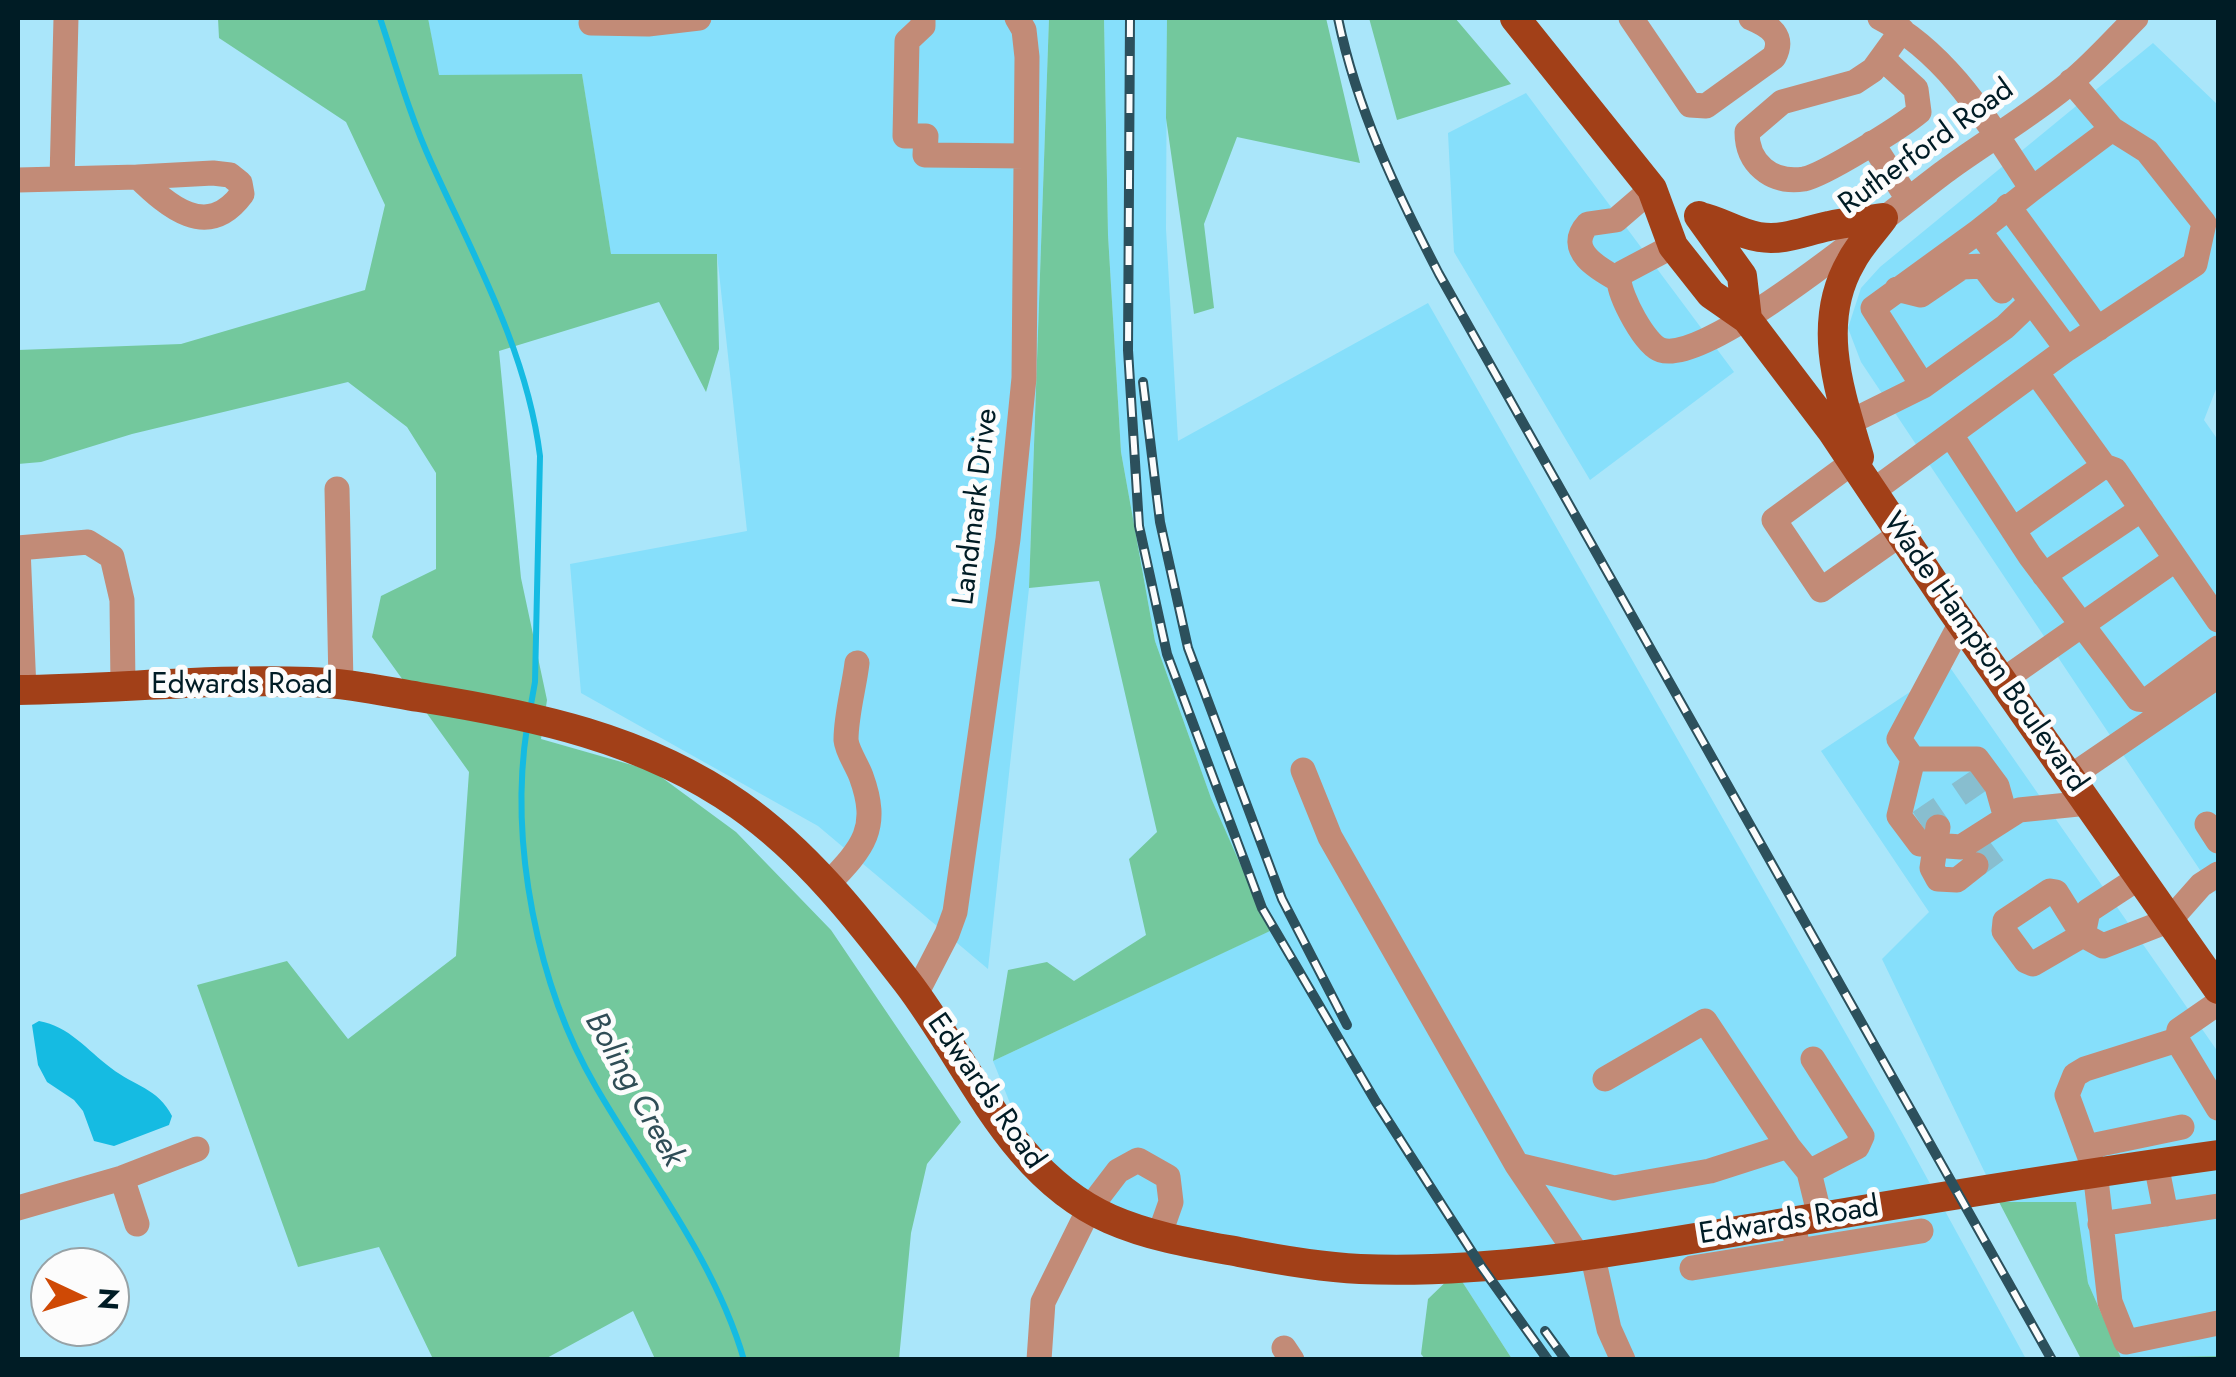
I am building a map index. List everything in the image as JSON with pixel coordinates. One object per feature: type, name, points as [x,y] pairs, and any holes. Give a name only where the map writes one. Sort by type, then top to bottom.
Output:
[{"type":"main road","points":[[1515,18],[1652,189],[1672,246],[1712,294],[1747,319],[1840,426]]},
{"type":"main road","points":[[1652,189],[1700,217],[1750,236],[1774,239],[1884,218]]},
{"type":"main road","points":[[1700,217],[1742,276],[1747,319]]},
{"type":"main road","points":[[1840,426],[1833,351],[1835,298],[1851,261],[1884,218]]},
{"type":"main road","name":"Wade Hampton Boulevard","points":[[1840,426],[1864,479],[2218,989]]},
{"type":"main road","name":"Edwards Road","points":[[21,690],[264,681],[340,684],[525,715],[644,753],[708,784],[774,832],[827,885],[916,994],[1024,1155],[1052,1184],[1089,1208],[1159,1236],[1264,1257],[1361,1269],[1495,1265],[1804,1230],[2090,1159],[2156,1164],[2218,1154]]},
{"type":"street","points":[[62,179],[66,18]]},
{"type":"street","points":[[591,22],[648,24],[699,18]]},
{"type":"street","points":[[923,18],[923,26],[907,41],[906,136],[926,136],[925,156],[1025,156]]},
{"type":"street","name":"Landmark Drive","points":[[916,994],[954,912],[1008,539],[1024,378],[1027,291],[1027,58],[1024,30],[1017,18]]},
{"type":"street","points":[[1631,18],[1690,106],[1698,108],[1774,57],[1780,47],[1778,36],[1769,26],[1751,18]]},
{"type":"street","name":"Rutherford Road","points":[[1619,280],[1630,312],[1651,343],[1661,350],[1687,350],[1747,319],[2071,82],[2136,18]]},
{"type":"street","points":[[1882,58],[1916,89],[1918,112],[1902,126],[1807,179],[1782,179],[1766,174],[1747,149],[1747,132],[1782,102],[1855,82],[1873,70],[1882,58],[1891,24],[1944,66],[2032,190]]},
{"type":"street","points":[[1902,533],[1821,590],[1774,520],[1952,435],[2067,349],[2195,264],[2204,223],[2146,151],[2112,129],[2071,82]]},
{"type":"street","points":[[1924,386],[1873,308],[2112,129]]},
{"type":"street","points":[[1872,143],[1908,199]]},
{"type":"street","points":[[18,180],[138,177]]},
{"type":"street","points":[[1652,189],[1616,220],[1588,224],[1581,233],[1581,250],[1589,263],[1619,280],[1622,273],[1672,246]]},
{"type":"street","points":[[2008,206],[2098,328]]},
{"type":"street","points":[[1978,232],[2067,349]]},
{"type":"street","points":[[1898,288],[1921,295],[1962,267],[1982,266],[2008,300],[2008,311],[1992,326],[1991,337]]},
{"type":"street","points":[[1840,426],[1924,386],[2030,303]]},
{"type":"street","points":[[2036,372],[2104,466],[2115,470],[2218,620]]},
{"type":"street","points":[[1952,435],[2044,575],[2138,699],[2148,700],[2218,648]]},
{"type":"street","points":[[2013,530],[2104,466]]},
{"type":"street","points":[[337,488],[340,684]]},
{"type":"street","points":[[2044,575],[2142,510]]},
{"type":"street","points":[[21,690],[18,548],[88,542],[112,557],[122,600],[123,687]]},
{"type":"street","points":[[2002,681],[2176,559]]},
{"type":"street","points":[[1936,836],[1920,844],[1899,816],[1914,802],[1913,760],[1899,739],[1961,623]]},
{"type":"street","points":[[827,885],[851,860],[868,830],[871,812],[862,779],[846,745],[857,663]]},
{"type":"street","points":[[2070,777],[2218,676]]},
{"type":"street","points":[[1965,778],[1977,759],[1996,786],[2012,814],[2004,845]]},
{"type":"street","points":[[1913,760],[1965,778],[2012,814]]},
{"type":"street","points":[[1302,770],[1330,837],[1517,1165],[1584,1253],[1608,1329],[1623,1360]]},
{"type":"street","points":[[1936,836],[1961,847],[2012,814],[2088,803]]},
{"type":"street","points":[[1936,836],[1932,868],[1938,879],[1957,880],[1976,865]]},
{"type":"street","points":[[2140,877],[2088,911],[2084,936],[2103,946],[2170,920],[2202,884],[2218,874]]},
{"type":"street","points":[[2090,1159],[2208,1108],[2177,1040],[2179,1030],[2218,1003]]},
{"type":"street","points":[[1604,1079],[1705,1022],[1788,1146],[1810,1172],[1804,1230]]},
{"type":"street","points":[[2177,1040],[2075,1075],[2067,1095],[2090,1159],[2110,1302],[2126,1342],[2218,1324]]},
{"type":"street","points":[[1810,1172],[1857,1147],[1862,1136],[1813,1059]]},
{"type":"street","points":[[1517,1165],[1614,1188],[1710,1171],[1788,1146]]},
{"type":"street","points":[[18,1208],[122,1178],[198,1149]]},
{"type":"street","points":[[1039,1360],[1043,1302],[1089,1208],[1118,1171],[1138,1160],[1168,1177],[1171,1202],[1159,1236]]},
{"type":"street","points":[[2156,1164],[2166,1214]]},
{"type":"street","points":[[122,1178],[138,1224]]},
{"type":"street","points":[[2100,1224],[2218,1206]]},
{"type":"street","points":[[1692,1268],[1804,1230],[1921,1231]]},
{"type":"shaded area","points":[[428,18],[1049,18],[1029,588],[988,969],[818,826],[581,693],[570,564],[747,531],[717,254],[611,255],[582,75],[438,75]]},
{"type":"shaded area","points":[[1104,18],[1167,18],[1166,229],[1178,441],[1428,303],[1893,1116],[2026,1359],[1512,1359],[1456,1272],[1191,1244],[1037,1170],[993,1061],[1269,931],[1211,798],[1155,641],[1121,452],[1108,235]]},
{"type":"shaded area","points":[[2153,43],[2218,105],[2218,384],[2204,420],[2218,440],[2218,897],[1861,362],[1848,328],[1861,288],[1880,267]]},
{"type":"shaded area","points":[[1526,93],[1734,372],[1590,480],[1454,252],[1448,133]]},
{"type":"shaded area","points":[[1949,666],[2218,1052],[2218,1356],[2121,1358],[2088,1283],[2075,1202],[1999,1202],[1882,959],[1929,912],[1821,751]]},
{"type":"shaded area","points":[[39,1021],[69,1033],[111,1068],[153,1093],[172,1116],[169,1125],[114,1146],[94,1141],[83,1111],[47,1082],[38,1065],[32,1025]]},
{"type":"green space","points":[[218,18],[428,18],[439,75],[582,74],[611,254],[717,254],[719,349],[706,392],[659,302],[499,351],[521,578],[547,700],[541,739],[653,771],[736,832],[831,930],[961,1122],[927,1164],[911,1233],[899,1359],[655,1359],[633,1311],[545,1359],[433,1359],[379,1247],[298,1267],[197,985],[287,961],[348,1039],[456,956],[469,772],[372,637],[381,596],[436,569],[436,473],[407,427],[348,382],[132,434],[41,462],[18,464],[18,350],[181,344],[365,290],[385,205],[346,122],[219,38]]},
{"type":"green space","points":[[1049,18],[1104,18],[1108,235],[1121,452],[1155,641],[1211,798],[1270,931],[993,1061],[1008,970],[1047,962],[1074,981],[1146,935],[1129,859],[1157,832],[1099,581],[1029,588]]},
{"type":"green space","points":[[1167,18],[1326,18],[1360,163],[1237,137],[1204,224],[1214,308],[1194,314],[1166,118]]},
{"type":"green space","points":[[1369,18],[1455,18],[1511,84],[1397,120]]},
{"type":"green space","points":[[1999,1202],[2076,1202],[2088,1283],[2121,1358],[2218,1359],[2081,1359]]},
{"type":"green space","points":[[1456,1272],[1512,1359],[1425,1359],[1421,1354],[1428,1299]]},
{"type":"waterway","points":[[380,18],[423,145],[511,342],[533,417],[540,456],[535,682],[530,710]]},
{"type":"waterway","name":"Boling Creek","points":[[527,727],[522,772],[525,865],[543,959],[558,1004],[596,1087],[698,1253],[744,1360]]},
{"type":"tunnel","points":[[1962,777],[1977,799]]},
{"type":"tunnel","points":[[1923,805],[1938,827]]},
{"type":"tunnel","points":[[1976,865],[2003,845]]},
{"type":"railway","points":[[1130,18],[1128,350],[1139,526],[1167,654],[1262,908],[1376,1102],[1481,1266],[1548,1360]]},
{"type":"railway","points":[[1338,18],[1356,85],[1380,149],[1439,274],[2052,1360]]},
{"type":"railway","points":[[1143,382],[1160,522],[1188,648],[1282,899],[1347,1025]]},
{"type":"railway","points":[[1545,1331],[1566,1360]]}]
